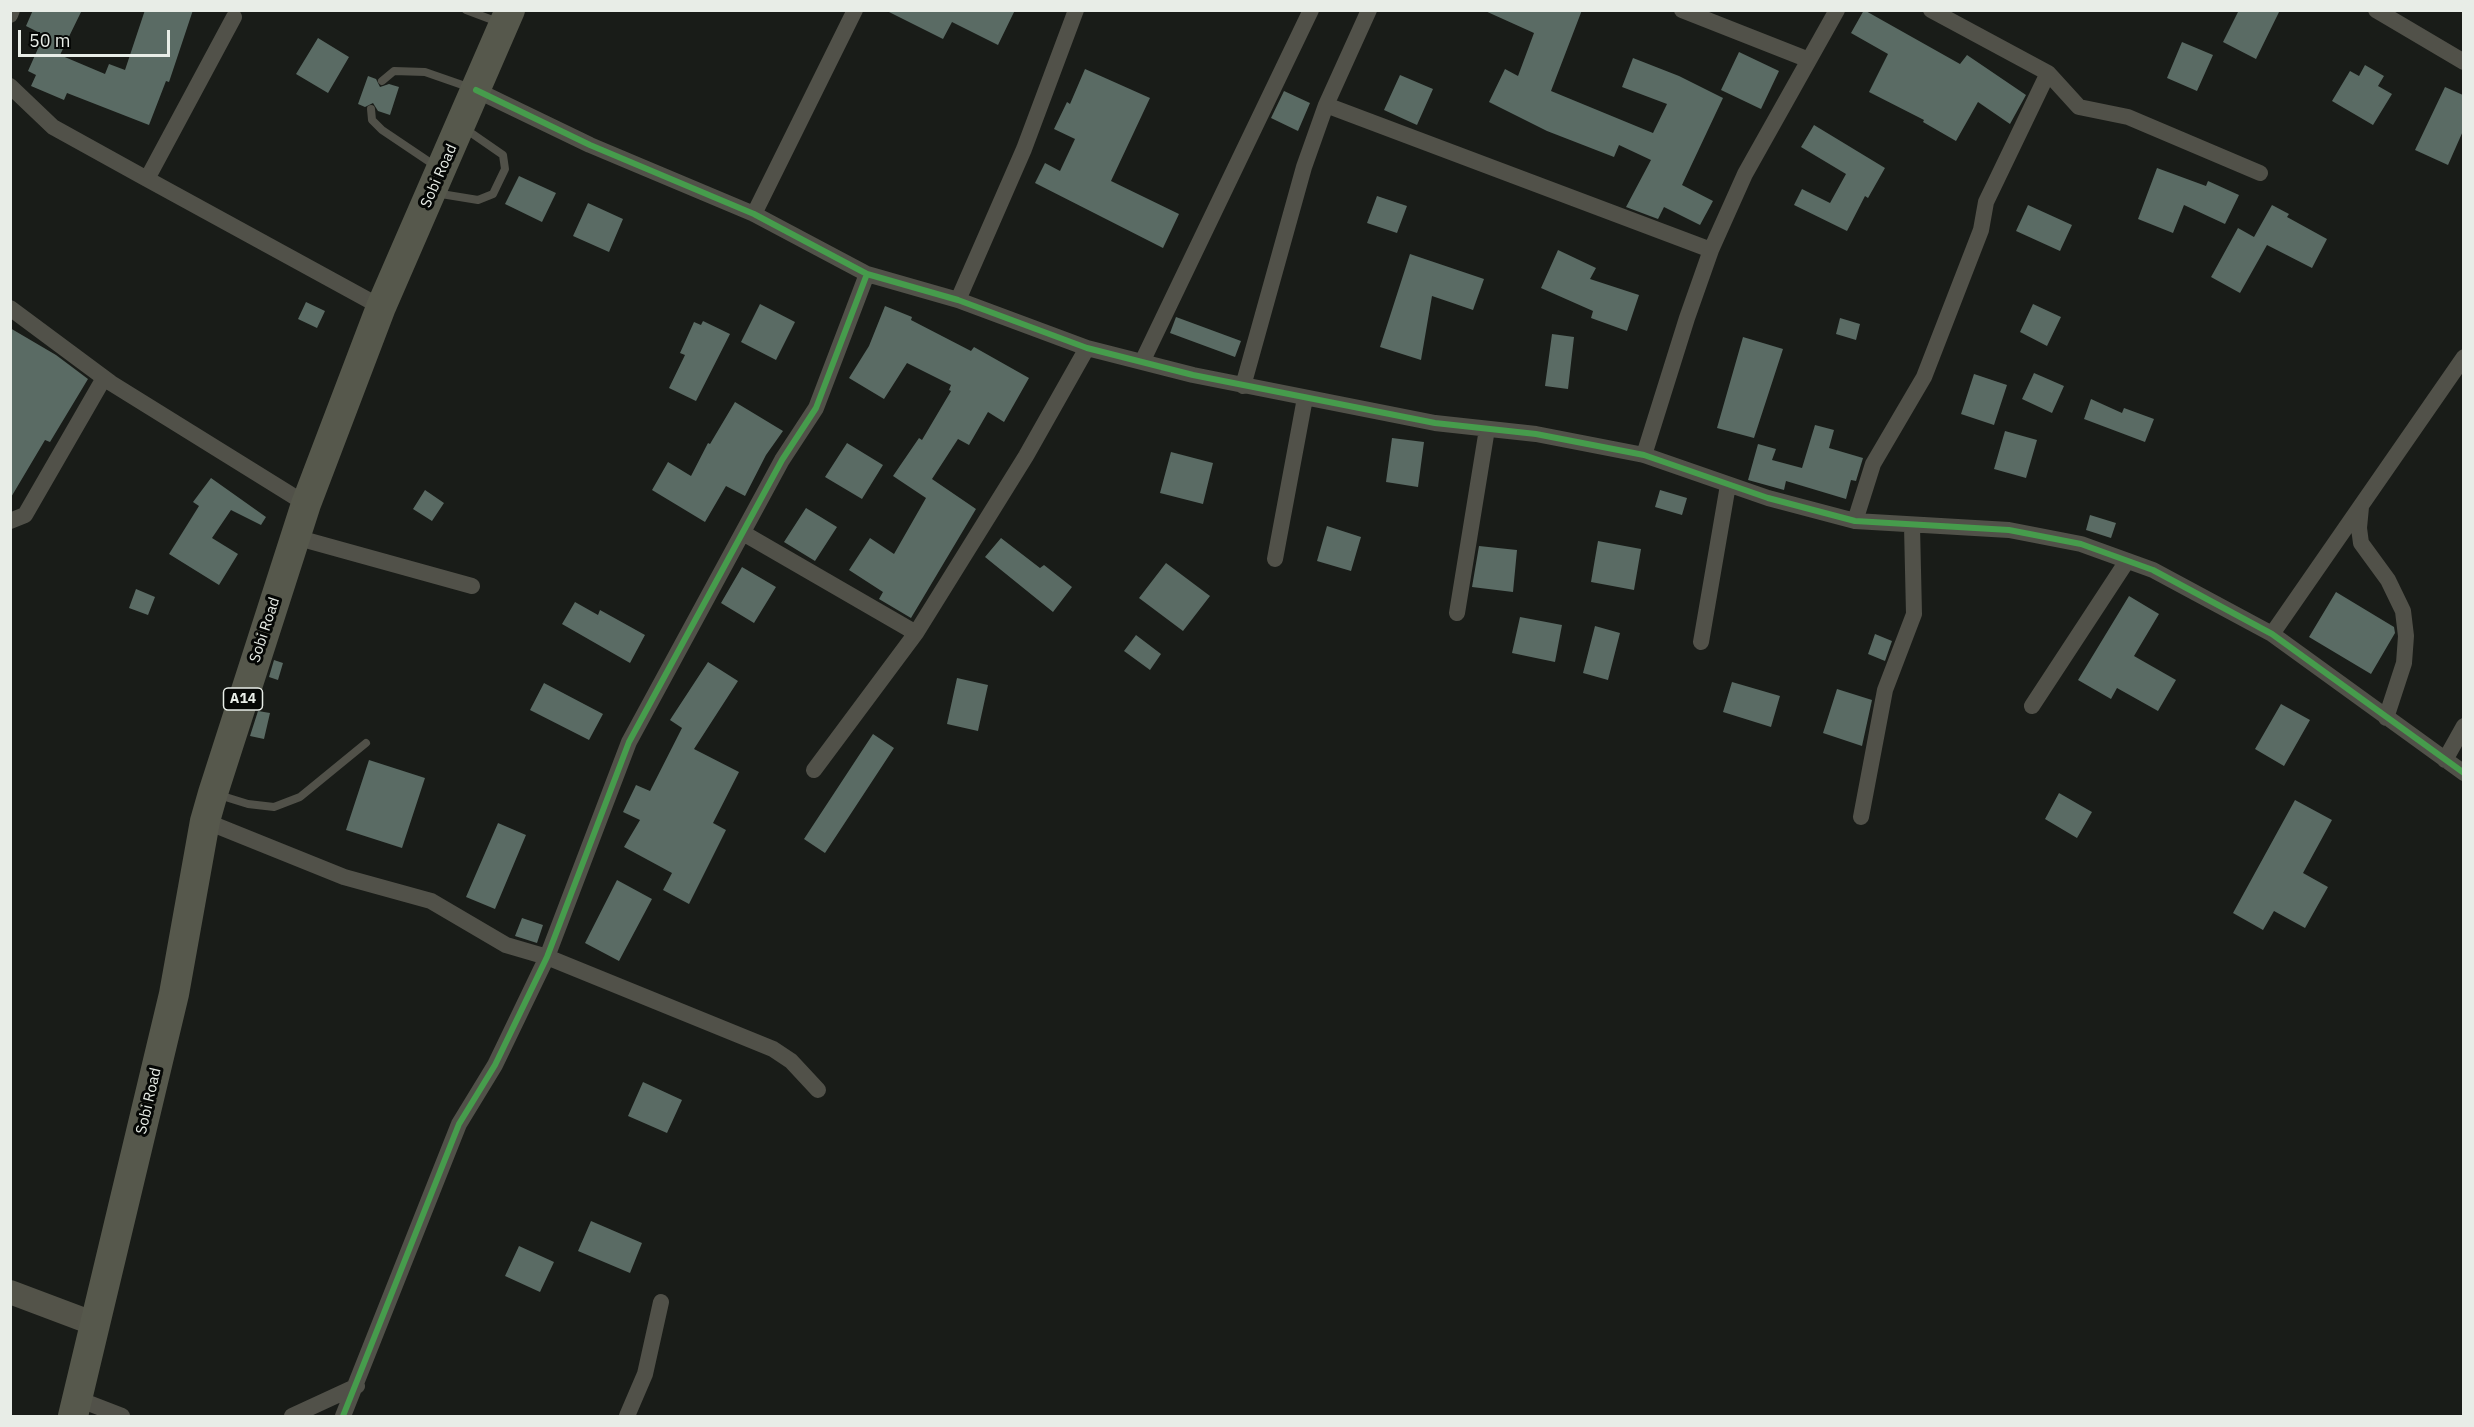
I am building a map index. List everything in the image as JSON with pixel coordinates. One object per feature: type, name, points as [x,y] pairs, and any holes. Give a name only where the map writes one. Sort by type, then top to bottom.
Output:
[{"type":"highway","name":"Sobi Road","points":[[75,1408],[174,994],[209,807],[306,504],[381,307],[507,18]]},
{"type":"street","points":[[10,15],[12,10]]},
{"type":"street","points":[[754,214],[855,10]]},
{"type":"street","points":[[958,300],[1024,149],[1076,10]]},
{"type":"street","points":[[1142,362],[1311,10]]},
{"type":"street","points":[[1243,386],[1304,167],[1326,105],[1370,10]]},
{"type":"street","points":[[1682,10],[1809,60]]},
{"type":"street","points":[[1644,455],[1686,318],[1711,250],[1744,174],[1837,10]]},
{"type":"street","points":[[1931,10],[2048,73],[2079,107],[2128,117],[2259,173]]},
{"type":"street","points":[[2376,10],[2463,62]]},
{"type":"street","points":[[147,179],[234,17]]},
{"type":"street","points":[[1855,521],[1873,464],[1924,377],[1981,230],[1986,202],[2048,73]]},
{"type":"street","points":[[10,86],[53,127],[381,307]]},
{"type":"street","points":[[476,90],[590,145],[754,214],[867,274],[958,300],[1087,348],[1243,386],[1435,423],[1547,436],[1644,455],[1768,498],[1855,521],[2009,530],[2048,535],[2127,561],[2153,570],[2271,634],[2463,773]]},
{"type":"street","points":[[1326,105],[1711,250]]},
{"type":"street","points":[[343,1416],[357,1386],[406,1253],[459,1124],[495,1065],[547,957],[629,742],[782,460],[816,408],[867,274]]},
{"type":"street","points":[[10,308],[104,378],[306,504]]},
{"type":"street","points":[[814,770],[916,633],[1026,456],[1087,348]]},
{"type":"street","points":[[2271,634],[2463,357]]},
{"type":"street","points":[[10,521],[24,514],[104,378]]},
{"type":"street","points":[[1275,559],[1305,398]]},
{"type":"street","points":[[1457,613],[1487,429]]},
{"type":"street","points":[[1701,642],[1728,485]]},
{"type":"street","points":[[2361,506],[2359,528],[2361,543],[2388,580],[2403,611],[2406,636],[2404,663],[2386,718]]},
{"type":"street","points":[[1861,817],[1885,690],[1914,614],[1912,526]]},
{"type":"street","points":[[743,533],[916,633]]},
{"type":"street","points":[[296,537],[472,586]]},
{"type":"street","points":[[2032,706],[2127,561]]},
{"type":"street","points":[[2445,760],[2463,726]]},
{"type":"street","points":[[209,807],[344,878],[430,901],[506,945],[547,957],[773,1049],[791,1061],[818,1090]]},
{"type":"street","points":[[10,1292],[95,1324]]},
{"type":"street","points":[[627,1416],[645,1374],[661,1302]]},
{"type":"street","points":[[292,1416],[357,1386]]},
{"type":"street","points":[[75,1408],[122,1416]]},
{"type":"lane","points":[[466,10],[507,18]]},
{"type":"lane","points":[[382,81],[394,71],[425,72],[476,90]]},
{"type":"lane","points":[[371,109],[372,120],[437,182],[478,200],[494,194],[505,169],[503,154],[460,126]]},
{"type":"lane","points":[[209,807],[248,804],[274,807],[300,797],[366,743]]},
{"type":"building","points":[[33,10],[82,10],[60,55],[105,74],[109,64],[125,70],[145,10],[193,10],[169,82],[166,81],[149,125],[67,93],[64,100],[31,86],[36,75],[28,71],[44,35],[26,26]]},
{"type":"building","points":[[885,10],[1015,10],[998,45],[952,22],[943,39]]},
{"type":"building","points":[[1483,10],[1582,10],[1551,91],[1653,133],[1667,104],[1622,87],[1633,58],[1679,76],[1723,98],[1682,185],[1713,201],[1700,225],[1664,207],[1658,219],[1626,207],[1651,160],[1619,145],[1614,157],[1547,131],[1489,102],[1505,69],[1518,76],[1534,33]]},
{"type":"building","points":[[1864,10],[1960,64],[1967,55],[2026,95],[2010,124],[1978,102],[1956,141],[1923,122],[1924,120],[1869,92],[1888,54],[1851,33]]},
{"type":"building","points":[[2239,10],[2280,10],[2256,59],[2223,42]]},
{"type":"building","points":[[318,38],[349,57],[328,93],[296,74]]},
{"type":"building","points":[[2182,42],[2213,55],[2197,91],[2167,78]]},
{"type":"building","points":[[1739,52],[1779,71],[1761,109],[1721,90]]},
{"type":"building","points":[[2365,65],[2384,76],[2378,86],[2392,94],[2373,125],[2332,101],[2350,71],[2359,76]]},
{"type":"building","points":[[1085,69],[1150,98],[1111,181],[1179,214],[1163,248],[1035,183],[1045,163],[1060,171],[1075,139],[1054,129],[1067,102],[1070,104]]},
{"type":"building","points":[[1400,75],[1433,89],[1417,125],[1384,110]]},
{"type":"building","points":[[368,76],[376,79],[380,87],[389,84],[399,87],[390,115],[378,111],[373,103],[365,107],[358,104]]},
{"type":"building","points":[[2445,87],[2463,95],[2463,131],[2448,165],[2415,150]]},
{"type":"building","points":[[1284,91],[1310,103],[1298,131],[1271,118]]},
{"type":"building","points":[[1814,125],[1885,168],[1868,198],[1865,196],[1847,231],[1794,205],[1802,189],[1830,203],[1846,174],[1801,147]]},
{"type":"building","points":[[2157,168],[2206,186],[2208,181],[2239,195],[2225,224],[2184,205],[2173,233],[2138,219]]},
{"type":"building","points":[[519,176],[556,193],[542,222],[505,204]]},
{"type":"building","points":[[1377,196],[1407,206],[1397,233],[1367,223]]},
{"type":"building","points":[[588,203],[623,219],[609,252],[573,236]]},
{"type":"building","points":[[2028,205],[2072,225],[2060,251],[2016,231]]},
{"type":"building","points":[[2272,205],[2289,214],[2287,217],[2327,239],[2312,268],[2267,245],[2240,293],[2211,277],[2238,228],[2254,237]]},
{"type":"building","points":[[1558,250],[1596,268],[1590,279],[1639,295],[1627,331],[1591,318],[1593,311],[1541,288]]},
{"type":"building","points":[[1410,254],[1484,279],[1473,310],[1432,296],[1421,360],[1380,347]]},
{"type":"building","points":[[306,302],[325,311],[317,328],[298,319]]},
{"type":"building","points":[[760,304],[795,322],[776,360],[741,342]]},
{"type":"building","points":[[2033,304],[2061,317],[2047,346],[2020,332]]},
{"type":"building","points":[[885,306],[912,317],[911,320],[971,351],[974,347],[1029,378],[1004,422],[988,412],[969,445],[958,439],[932,479],[976,509],[911,618],[879,599],[883,592],[849,570],[870,538],[894,554],[926,498],[893,476],[919,438],[922,440],[951,391],[949,390],[951,385],[907,363],[884,399],[849,378],[869,346]]},
{"type":"building","points":[[1176,317],[1241,341],[1235,357],[1170,333]]},
{"type":"building","points":[[1840,318],[1860,324],[1856,340],[1836,334]]},
{"type":"building","points":[[703,321],[730,334],[696,401],[669,388],[685,355],[680,353],[694,322],[701,325]]},
{"type":"building","points":[[10,328],[56,355],[88,379],[50,442],[45,440],[10,499]]},
{"type":"building","points":[[1552,334],[1574,337],[1568,389],[1545,386]]},
{"type":"building","points":[[1743,337],[1783,349],[1754,438],[1717,428]]},
{"type":"building","points":[[2034,373],[2064,386],[2052,413],[2022,399]]},
{"type":"building","points":[[1974,374],[2007,385],[1994,425],[1961,414]]},
{"type":"building","points":[[2091,399],[2122,413],[2124,408],[2154,419],[2145,442],[2084,419]]},
{"type":"building","points":[[735,402],[783,431],[766,455],[745,496],[726,486],[705,522],[652,490],[668,462],[691,476],[708,443],[710,444]]},
{"type":"building","points":[[1815,425],[1834,430],[1829,448],[1863,458],[1856,481],[1851,480],[1846,499],[1786,481],[1784,490],[1748,480],[1758,444],[1776,449],[1772,460],[1802,468]]},
{"type":"building","points":[[2005,431],[2037,440],[2026,478],[1994,469]]},
{"type":"building","points":[[1392,438],[1424,442],[1418,487],[1386,482]]},
{"type":"building","points":[[847,443],[883,465],[862,499],[825,477]]},
{"type":"building","points":[[1171,452],[1213,463],[1203,504],[1160,493]]},
{"type":"building","points":[[211,478],[266,517],[261,525],[231,510],[212,538],[238,554],[219,585],[169,554],[199,506],[193,502]]},
{"type":"building","points":[[425,490],[444,503],[432,521],[413,509]]},
{"type":"building","points":[[1660,490],[1687,498],[1682,515],[1655,507]]},
{"type":"building","points":[[806,508],[837,527],[815,561],[784,542]]},
{"type":"building","points":[[2090,515],[2116,523],[2111,538],[2086,530]]},
{"type":"building","points":[[1327,526],[1361,537],[1351,571],[1317,561]]},
{"type":"building","points":[[1001,538],[1040,568],[1044,565],[1072,587],[1053,612],[985,557]]},
{"type":"building","points":[[1598,541],[1641,549],[1634,590],[1591,582]]},
{"type":"building","points":[[1479,546],[1517,550],[1513,592],[1472,587]]},
{"type":"building","points":[[1166,563],[1210,596],[1183,631],[1139,598]]},
{"type":"building","points":[[742,567],[776,587],[754,623],[721,603]]},
{"type":"building","points":[[136,589],[155,597],[148,615],[129,608]]},
{"type":"building","points":[[2336,592],[2394,627],[2395,633],[2371,674],[2309,637]]},
{"type":"building","points":[[2129,596],[2159,614],[2134,656],[2176,680],[2158,711],[2117,688],[2111,699],[2078,680]]},
{"type":"building","points":[[575,602],[598,615],[600,610],[645,635],[630,663],[562,624]]},
{"type":"building","points":[[1520,617],[1562,625],[1555,662],[1512,653]]},
{"type":"building","points":[[1595,626],[1620,633],[1608,680],[1583,673]]},
{"type":"building","points":[[1875,634],[1892,641],[1885,661],[1868,654]]},
{"type":"building","points":[[1136,635],[1161,654],[1150,670],[1124,651]]},
{"type":"building","points":[[274,660],[283,663],[278,680],[269,677]]},
{"type":"building","points":[[708,662],[738,681],[694,749],[739,772],[713,823],[726,830],[689,904],[663,890],[672,873],[624,847],[640,820],[623,812],[636,785],[650,791],[682,728],[670,720]]},
{"type":"building","points":[[957,678],[988,685],[978,731],[947,724]]},
{"type":"building","points":[[1732,682],[1780,696],[1771,727],[1723,712]]},
{"type":"building","points":[[544,683],[603,714],[589,740],[530,710]]},
{"type":"building","points":[[1837,689],[1872,700],[1862,746],[1823,733]]},
{"type":"building","points":[[2281,704],[2310,720],[2284,766],[2255,749]]},
{"type":"building","points":[[258,711],[270,713],[264,739],[250,736]]},
{"type":"building","points":[[873,734],[894,748],[825,853],[804,839]]},
{"type":"building","points":[[369,760],[425,778],[402,848],[346,830]]},
{"type":"building","points":[[2059,793],[2092,812],[2077,838],[2045,819]]},
{"type":"building","points":[[2295,800],[2332,820],[2303,873],[2328,887],[2305,928],[2274,911],[2263,930],[2233,913]]},
{"type":"building","points":[[498,823],[526,835],[495,909],[466,897]]},
{"type":"building","points":[[617,880],[652,899],[619,961],[585,943]]},
{"type":"building","points":[[522,918],[543,925],[537,943],[515,936]]},
{"type":"building","points":[[643,1082],[682,1100],[667,1133],[628,1116]]},
{"type":"building","points":[[591,1221],[642,1243],[630,1273],[578,1251]]},
{"type":"building","points":[[519,1246],[554,1262],[540,1292],[505,1276]]},
{"type":"cycle path","points":[[476,90],[590,145],[754,214],[867,274],[958,300],[1087,348],[1193,375],[1435,423],[1536,434],[1644,455],[1768,498],[1855,521],[2009,530],[2081,544],[2153,570],[2272,634],[2464,773]]},
{"type":"cycle path","points":[[343,1416],[459,1124],[495,1065],[547,957],[629,742],[782,460],[816,408],[867,274]]}]
